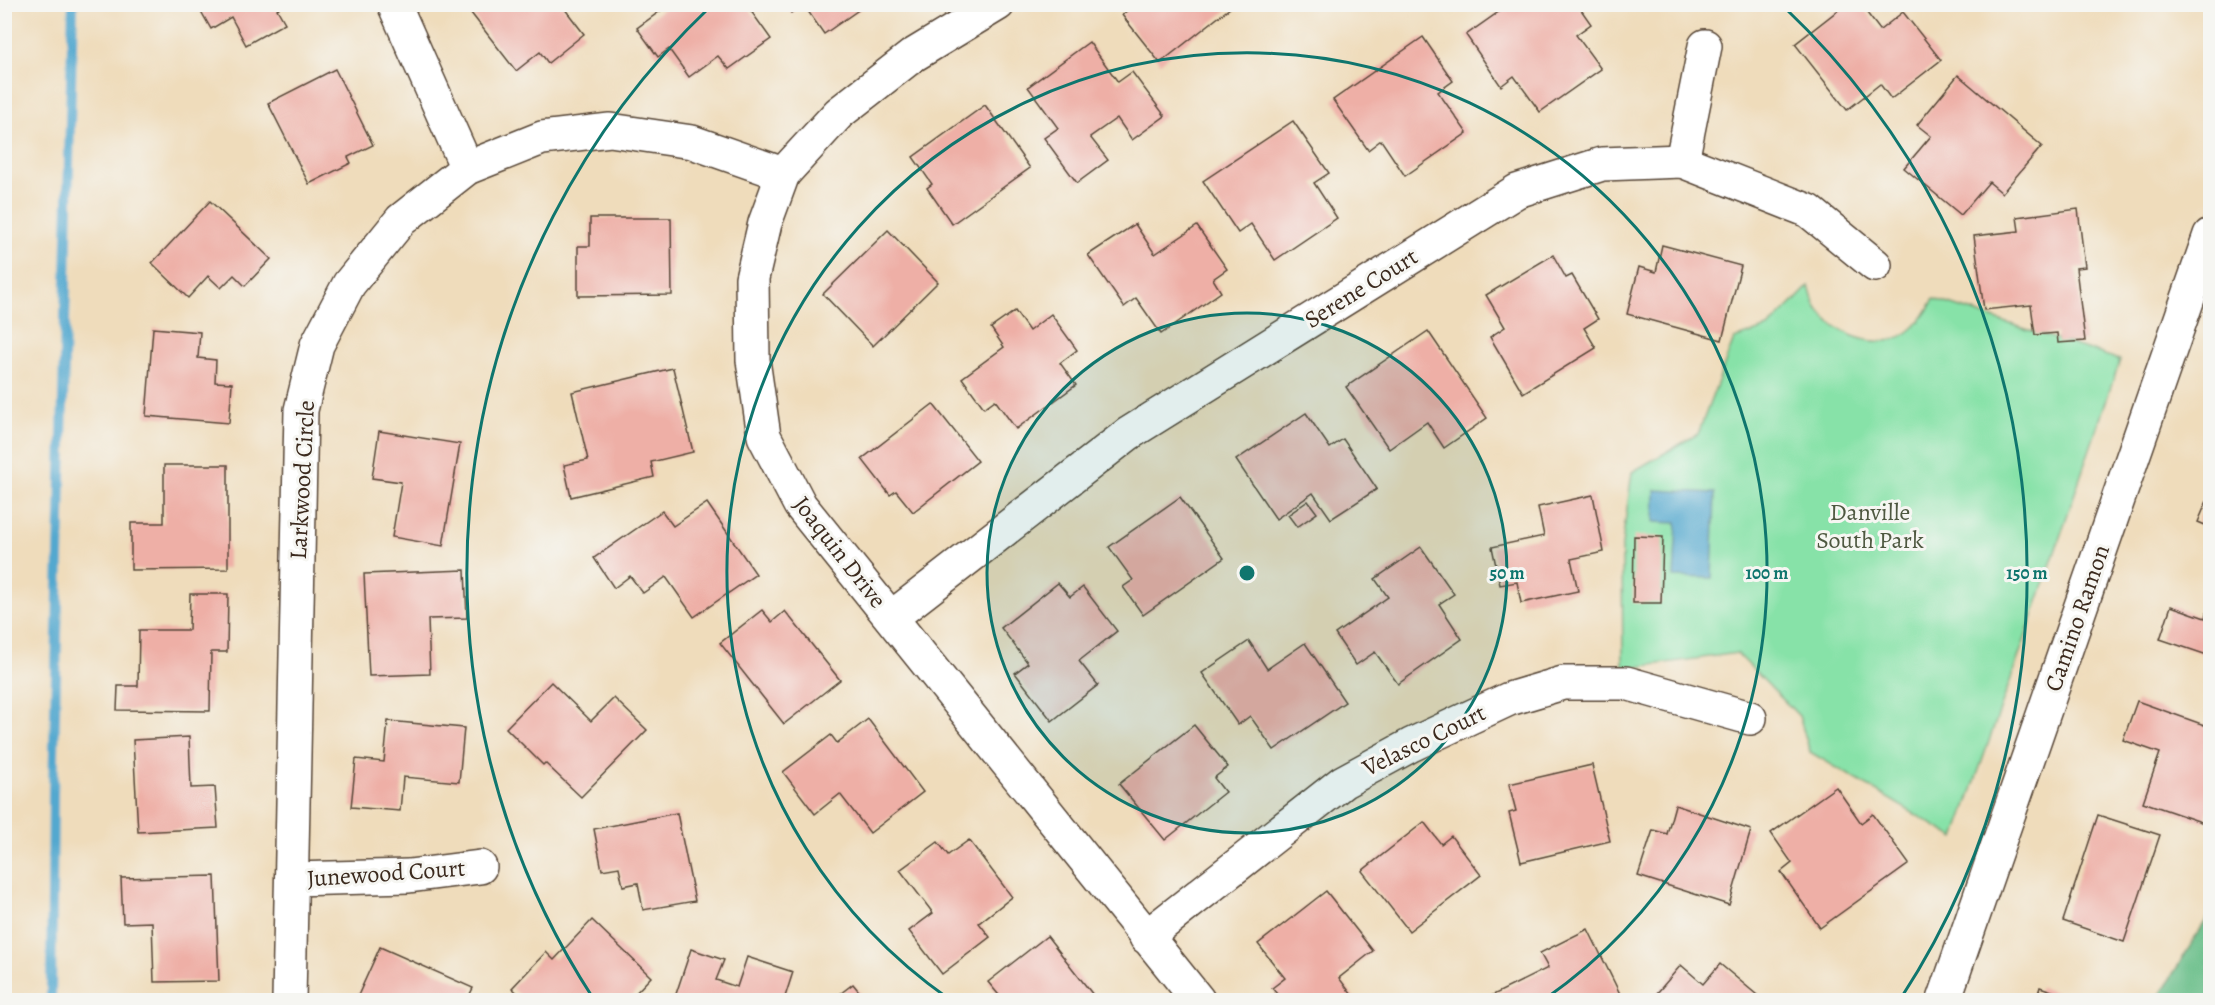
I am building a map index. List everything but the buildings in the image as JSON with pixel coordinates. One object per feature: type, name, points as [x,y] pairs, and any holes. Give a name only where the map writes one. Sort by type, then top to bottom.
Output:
[{"type":"street","points":[[394,4],[467,168]]},
{"type":"street","name":"Joaquin Drive","points":[[998,4],[912,56],[839,113],[783,174],[765,223],[752,279],[753,360],[764,436],[800,505],[1198,1000]]},
{"type":"street","points":[[1682,161],[1705,46]]},
{"type":"street","name":"Larkwood Circle","points":[[289,1000],[301,422],[317,345],[349,284],[401,220],[467,168],[542,138],[610,130],[692,142],[783,174]]},
{"type":"street","name":"Serene Court","points":[[892,617],[1128,434],[1518,191],[1602,164],[1682,161],[1809,211],[1875,265]]},
{"type":"street","name":"Camino Ramon","points":[[1944,1000],[2211,235]]},
{"type":"street","name":"Velasco Court","points":[[1146,937],[1342,782],[1412,745],[1509,699],[1563,683],[1626,683],[1750,718]]},
{"type":"street","name":"Junewood Court","points":[[292,879],[409,876],[480,867]]},
{"type":"green space","name":"Danville South Park","points":[[1809,286],[1816,306],[1825,318],[1846,333],[1871,341],[1897,338],[1908,332],[1916,325],[1934,299],[2120,360],[1955,838],[1810,752],[1799,716],[1737,653],[1623,669],[1622,545],[1632,472],[1698,434],[1734,339],[1768,328]]},
{"type":"green space","points":[[2210,914],[2210,1000],[2157,1000],[2158,998]]},
{"type":"water","points":[[1655,490],[1715,493],[1712,578],[1674,577],[1677,523],[1654,522]]},
{"type":"waterway","points":[[51,1000],[53,793],[73,4]]}]
